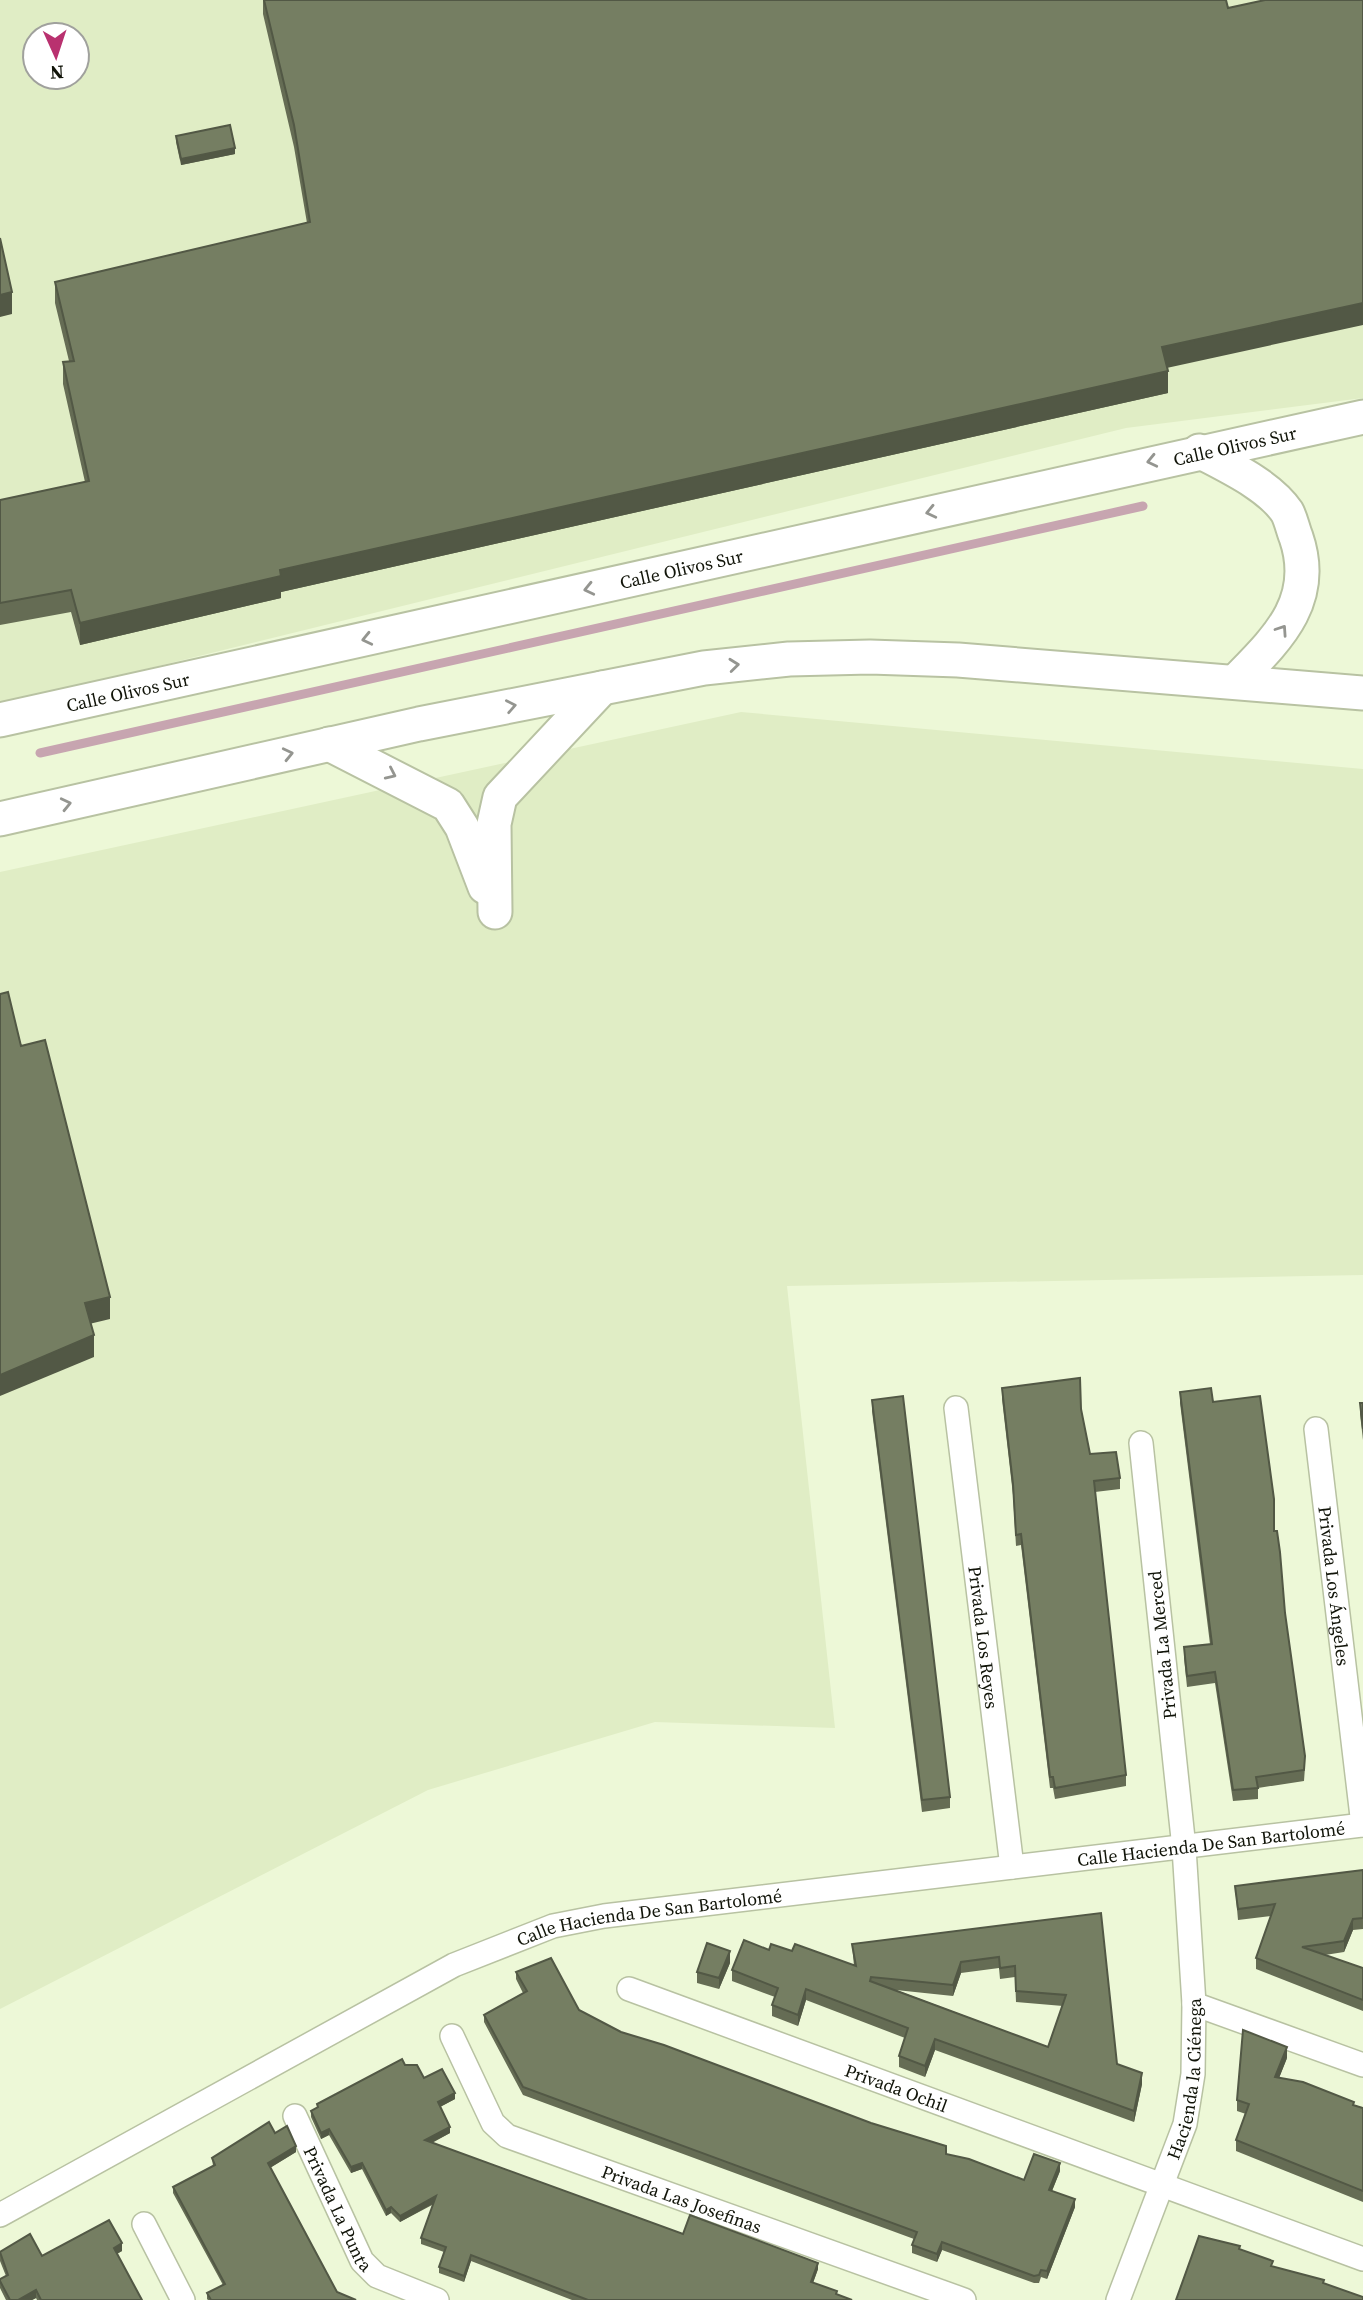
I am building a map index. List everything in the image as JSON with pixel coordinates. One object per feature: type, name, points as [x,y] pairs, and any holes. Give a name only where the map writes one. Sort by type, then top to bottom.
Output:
[{"type":"main road","name":"Calle Olivos Sur","points":[[0,720],[1199,451],[1363,417]]},
{"type":"main road","points":[[1199,451],[1254,481],[1287,512],[1300,550],[1302,578],[1295,611],[1280,636],[1236,681]]},
{"type":"main road","points":[[0,819],[329,744],[602,688],[704,668],[789,659],[870,657],[958,660],[1363,693]]},
{"type":"main road","points":[[329,744],[449,805],[463,827],[495,912],[494,824],[500,797],[602,688]]},
{"type":"main road","points":[[449,805],[482,802],[500,797]]},
{"type":"street","name":"Privada Los Reyes","points":[[956,1408],[1012,1867]]},
{"type":"street","name":"Privada Los Ángeles","points":[[1316,1429],[1363,1825]]},
{"type":"street","name":"Privada La Merced","points":[[1141,1443],[1184,1848]]},
{"type":"street","name":"Calle Hacienda De San Bartolomé","points":[[0,2215],[454,1965],[553,1926],[618,1914],[1363,1825]]},
{"type":"street","name":"Hacienda la Ciénega","points":[[1118,2300],[1185,2124],[1193,2074],[1194,2004],[1184,1848]]},
{"type":"street","name":"Privada Ochil","points":[[629,1989],[1363,2259]]},
{"type":"street","points":[[1194,2004],[1363,2065]]},
{"type":"street","name":"Privada Las Josefinas","points":[[452,2036],[493,2123],[507,2136],[964,2300]]},
{"type":"street","name":"Privada La Punta","points":[[295,2116],[362,2260],[377,2276],[437,2300]]},
{"type":"street","points":[[144,2224],[183,2300]]},
{"type":"shaded area","points":[[0,0],[1363,0],[1363,398],[1126,428],[0,705]]},
{"type":"shaded area","points":[[741,712],[1363,769],[1363,1275],[787,1286],[835,1728],[655,1722],[428,1790],[0,2009],[0,872]]},
{"type":"building","points":[[264,0],[1226,0],[1228,8],[1265,0],[1363,0],[1363,303],[1162,347],[1168,371],[280,570],[281,576],[80,623],[71,590],[0,603],[0,500],[89,481],[63,362],[74,361],[55,282],[310,222],[294,125]]},
{"type":"building","points":[[230,125],[235,148],[181,159],[176,136]]},
{"type":"building","points":[[0,238],[12,292],[0,295]]},
{"type":"building","points":[[8,992],[21,1046],[45,1040],[110,1297],[85,1303],[94,1335],[0,1375],[0,994]]},
{"type":"building","points":[[1080,1378],[1081,1409],[1090,1454],[1116,1452],[1120,1478],[1094,1481],[1126,1775],[1055,1788],[1053,1777],[1050,1777],[1021,1534],[1016,1535],[1002,1388]]},
{"type":"building","points":[[1211,1388],[1213,1402],[1260,1396],[1274,1499],[1274,1531],[1277,1531],[1280,1552],[1285,1613],[1305,1756],[1304,1770],[1256,1777],[1258,1788],[1233,1790],[1215,1672],[1187,1676],[1184,1647],[1212,1644],[1180,1392]]},
{"type":"building","points":[[903,1396],[950,1797],[922,1800],[872,1400]]},
{"type":"building","points":[[1360,1403],[1363,1403],[1363,1429]]},
{"type":"building","points":[[1363,1870],[1363,1918],[1353,1919],[1344,1941],[1302,1947],[1363,1968],[1363,2000],[1256,1958],[1275,1904],[1238,1909],[1235,1886]]},
{"type":"building","points":[[1101,1913],[1117,2064],[1142,2073],[1134,2111],[935,2039],[925,2066],[899,2056],[908,2028],[806,1989],[798,2015],[772,2005],[778,1988],[732,1970],[744,1940],[769,1950],[771,1944],[792,1951],[795,1944],[856,1966],[852,1944]],"holes":[[[999,1957],[1000,1968],[1015,1966],[1016,1991],[1066,1995],[1048,2047],[870,1981],[871,1977],[953,1985],[961,1962]]]},
{"type":"building","points":[[707,1943],[730,1951],[719,1978],[697,1972]]},
{"type":"building","points":[[551,1958],[579,2010],[621,2032],[664,2045],[871,2123],[946,2146],[946,2154],[969,2159],[1024,2180],[1034,2154],[1060,2163],[1049,2190],[1075,2199],[1047,2271],[1041,2270],[1039,2275],[1034,2276],[942,2242],[937,2254],[912,2245],[917,2232],[523,2087],[484,2015],[527,1991],[516,1972]]},
{"type":"building","points":[[1243,2030],[1287,2047],[1275,2077],[1303,2082],[1363,2108],[1363,2191],[1236,2140],[1249,2104],[1237,2100]]},
{"type":"building","points":[[402,2059],[405,2065],[417,2065],[424,2078],[442,2069],[455,2093],[438,2102],[450,2127],[425,2140],[683,2234],[690,2215],[818,2263],[811,2282],[837,2291],[836,2294],[852,2300],[588,2300],[471,2255],[464,2276],[439,2267],[446,2247],[421,2238],[436,2196],[400,2216],[391,2207],[386,2210],[362,2163],[351,2167],[329,2129],[321,2133],[311,2111],[318,2107],[317,2104]]},
{"type":"building","points":[[269,2122],[275,2133],[287,2126],[296,2146],[268,2163],[337,2292],[356,2300],[211,2300],[207,2293],[225,2284],[173,2187],[215,2165],[212,2158]]},
{"type":"building","points":[[109,2220],[122,2243],[114,2248],[142,2300],[41,2300],[36,2290],[18,2300],[10,2300],[0,2281],[8,2275],[0,2252],[30,2234],[42,2256]]},
{"type":"building","points":[[1199,2236],[1240,2246],[1239,2249],[1273,2261],[1271,2266],[1324,2280],[1323,2283],[1363,2297],[1363,2300],[1176,2300]]},
{"type":"waterway","points":[[40,753],[1143,506]]}]
